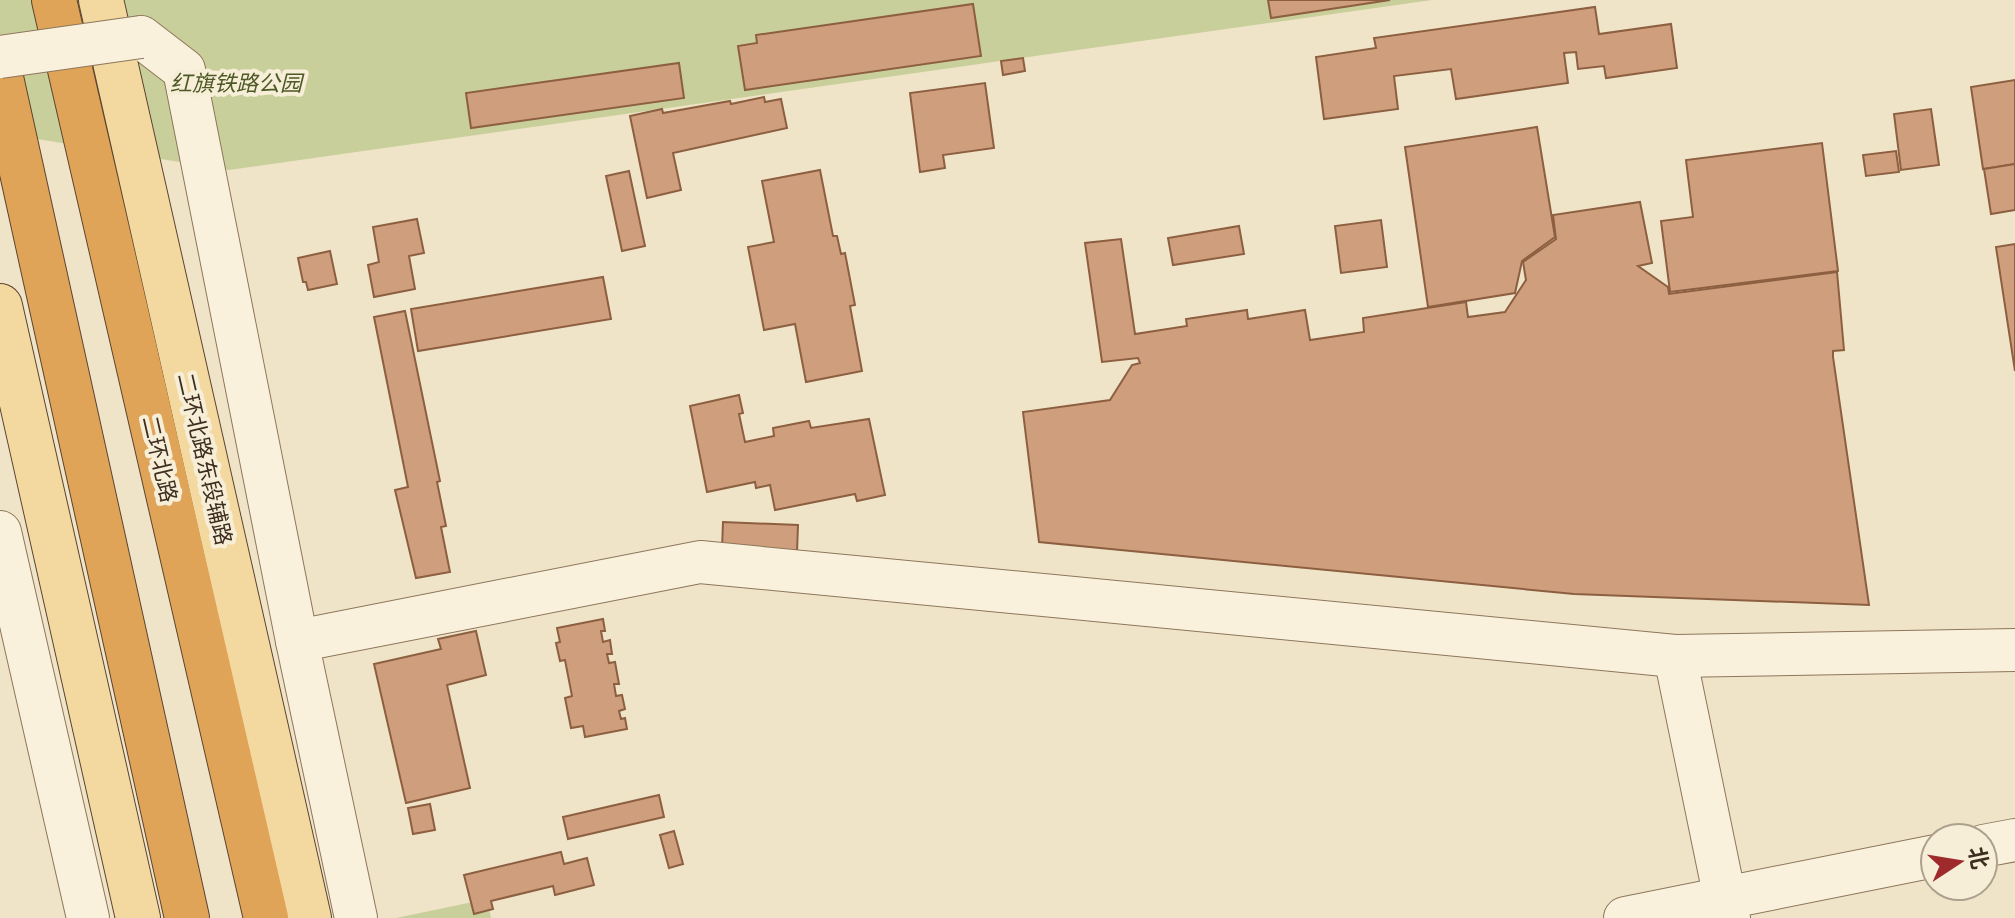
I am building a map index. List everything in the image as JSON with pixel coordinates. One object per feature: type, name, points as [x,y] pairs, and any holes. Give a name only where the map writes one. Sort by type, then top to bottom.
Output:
[{"type":"highway","name":"二环北路","points":[[54,0],[266,918]]},
{"type":"highway","points":[[0,73],[187,918]]},
{"type":"main road","name":"二环北路东段辅路","points":[[101,0],[309,918]]},
{"type":"main road","points":[[0,306],[138,918]]},
{"type":"street","points":[[0,57],[141,37],[184,70],[297,641],[356,918]]},
{"type":"street","points":[[0,532],[88,918]]},
{"type":"street","points":[[297,641],[700,562],[1675,656],[2015,650]]},
{"type":"street","points":[[1675,656],[1727,908]]},
{"type":"street","points":[[1625,918],[1727,908],[1919,860]]},
{"type":"green space","name":"红旗铁路公园","points":[[0,0],[1432,0],[229,170],[0,133]]},
{"type":"green space","points":[[487,899],[491,918],[396,918]]},
{"type":"building","points":[[1268,0],[1390,0],[1271,18]]},
{"type":"building","points":[[973,4],[981,56],[745,90],[738,46],[757,43],[756,35]]},
{"type":"building","points":[[1595,7],[1599,34],[1671,24],[1677,68],[1606,78],[1604,66],[1578,69],[1576,52],[1564,53],[1568,83],[1456,99],[1451,69],[1394,76],[1398,109],[1324,119],[1316,57],[1376,48],[1374,38]]},
{"type":"building","points":[[1023,58],[1025,71],[1003,75],[1001,61]]},
{"type":"building","points":[[679,63],[684,98],[471,128],[466,93]]},
{"type":"building","points":[[2015,80],[2015,164],[1983,169],[1971,87]]},
{"type":"building","points":[[985,83],[994,148],[943,155],[945,168],[920,172],[910,93]]},
{"type":"building","points":[[764,97],[765,102],[781,99],[787,128],[673,153],[681,190],[647,198],[630,116],[662,109],[663,113]]},
{"type":"building","points":[[1931,109],[1939,165],[1901,170],[1894,114]]},
{"type":"building","points":[[1537,127],[1555,237],[1522,261],[1515,293],[1428,307],[1405,147]]},
{"type":"building","points":[[1822,143],[1838,271],[1670,292],[1661,221],[1693,217],[1686,160]]},
{"type":"building","points":[[1896,151],[1899,172],[1866,176],[1863,155]]},
{"type":"building","points":[[2015,164],[2015,210],[1991,214],[1984,169]]},
{"type":"building","points":[[820,170],[833,236],[837,236],[841,254],[845,253],[855,305],[850,306],[862,371],[806,382],[795,324],[764,330],[748,247],[774,242],[762,181]]},
{"type":"building","points":[[629,171],[645,246],[622,251],[606,176]]},
{"type":"building","points":[[1640,202],[1652,263],[1638,266],[1668,287],[1669,294],[1837,272],[1844,350],[1833,351],[1833,357],[1869,605],[1574,594],[1039,542],[1023,412],[1110,400],[1132,365],[1140,363],[1138,358],[1102,362],[1085,243],[1121,239],[1135,334],[1187,326],[1186,319],[1247,310],[1248,319],[1305,310],[1310,340],[1364,332],[1363,318],[1466,302],[1468,317],[1505,312],[1526,280],[1523,262],[1556,239],[1553,215]]},
{"type":"building","points":[[417,219],[424,253],[409,256],[415,289],[374,297],[368,265],[379,262],[373,227]]},
{"type":"building","points":[[1381,220],[1387,267],[1341,273],[1335,226]]},
{"type":"building","points":[[1239,226],[1244,254],[1173,265],[1168,238]]},
{"type":"building","points":[[2015,244],[2015,371],[1996,247]]},
{"type":"building","points":[[330,251],[337,284],[308,290],[298,258]]},
{"type":"building","points":[[603,277],[611,319],[418,351],[411,309]]},
{"type":"building","points":[[405,311],[440,481],[437,482],[446,526],[441,527],[450,572],[416,578],[395,490],[408,487],[374,317]]},
{"type":"building","points":[[739,395],[743,413],[739,414],[745,442],[774,436],[773,428],[809,421],[811,428],[869,419],[885,495],[857,501],[855,494],[775,510],[770,485],[756,488],[755,482],[707,492],[690,406]]},
{"type":"building","points":[[723,522],[798,525],[797,552],[722,549]]},
{"type":"building","points":[[603,619],[603,642],[610,640],[612,654],[607,654],[609,663],[615,662],[619,684],[614,684],[616,696],[622,695],[625,709],[619,711],[621,719],[625,718],[627,729],[585,737],[583,726],[571,728],[565,698],[572,696],[565,660],[560,661],[556,643],[560,642],[557,628]]},
{"type":"building","points":[[476,631],[486,675],[447,685],[470,788],[406,803],[374,664],[441,649],[438,639]]},
{"type":"building","points":[[659,795],[664,817],[568,839],[563,817]]},
{"type":"building","points":[[430,804],[435,830],[413,834],[408,808]]},
{"type":"building","points":[[674,831],[683,864],[669,868],[660,835]]},
{"type":"building","points":[[561,852],[564,864],[587,858],[594,885],[555,895],[553,886],[491,901],[493,909],[474,914],[464,875]]}]
